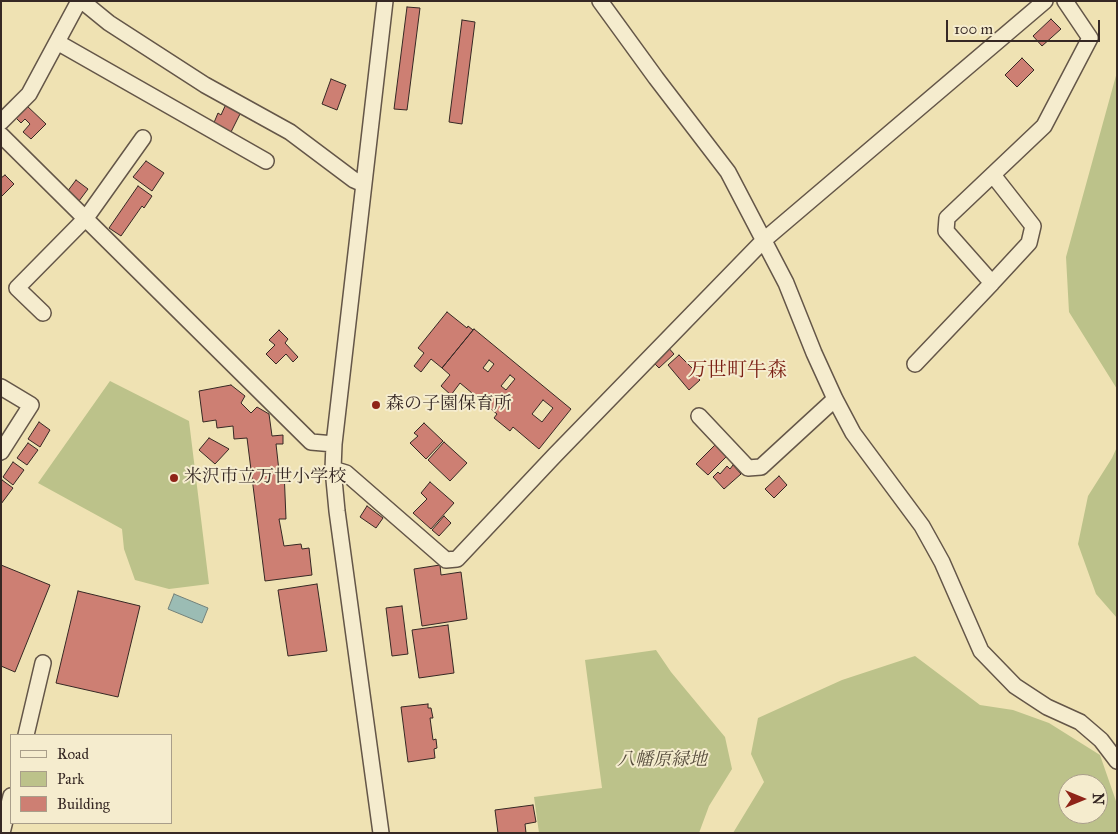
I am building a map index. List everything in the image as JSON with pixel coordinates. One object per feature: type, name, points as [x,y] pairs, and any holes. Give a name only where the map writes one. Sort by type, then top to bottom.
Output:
[{"type":"street","points":[[1,122],[29,94],[80,1],[109,23],[196,80],[290,132],[354,180],[363,184]]},
{"type":"street","points":[[381,833],[333,469],[334,444],[385,1]]},
{"type":"street","points":[[600,1],[728,172],[786,283],[835,399],[853,433],[922,526],[942,562],[981,651],[1015,686],[1047,707],[1080,722],[1101,740],[1117,761]]},
{"type":"street","points":[[333,469],[346,473],[446,560],[457,559],[555,455],[764,240],[1045,1]]},
{"type":"street","points":[[992,283],[946,231],[947,218],[1044,126],[1090,38],[1066,1]]},
{"type":"street","points":[[57,42],[266,161]]},
{"type":"street","points":[[1,135],[311,442],[334,444]]},
{"type":"street","points":[[43,312],[16,288],[86,218],[143,138]]},
{"type":"street","points":[[915,364],[1029,243],[1033,226],[992,175]]},
{"type":"street","points":[[1,387],[30,405],[1,452]]},
{"type":"street","points":[[699,416],[748,468],[754,468],[761,467],[835,399]]},
{"type":"street","points":[[26,734],[43,663]]},
{"type":"street","points":[[2,833],[10,800]]},
{"type":"green space","points":[[1117,72],[1117,389],[1069,312],[1066,257]]},
{"type":"green space","points":[[110,381],[189,421],[209,584],[169,589],[135,580],[124,549],[122,529],[38,483]]},
{"type":"green space","points":[[1117,447],[1117,618],[1096,594],[1078,544],[1088,496]]},
{"type":"green space","name":"八幡原緑地","points":[[656,650],[671,672],[725,737],[732,769],[709,806],[699,833],[539,833],[534,797],[602,788],[585,660]]},
{"type":"green space","points":[[915,656],[980,705],[1013,710],[1049,723],[1100,755],[1107,774],[1058,774],[1058,824],[1108,824],[1108,778],[1117,804],[1117,833],[733,833],[764,782],[751,754],[758,718],[842,680]]},
{"type":"water","points":[[174,594],[208,608],[202,623],[168,609]]},
{"type":"building","points":[[407,7],[420,8],[407,110],[394,109]]},
{"type":"building","points":[[1051,19],[1061,29],[1042,46],[1033,36]]},
{"type":"building","points":[[462,20],[475,22],[462,124],[449,122]]},
{"type":"building","points":[[1022,58],[1034,70],[1017,87],[1005,75]]},
{"type":"building","points":[[331,79],[346,85],[337,110],[322,104]]},
{"type":"building","points":[[226,104],[241,112],[230,134],[213,125],[218,113],[221,115]]},
{"type":"building","points":[[26,105],[46,124],[31,139],[23,132],[30,124],[25,119],[21,123],[15,117]]},
{"type":"building","points":[[146,161],[164,173],[152,191],[133,177]]},
{"type":"building","points":[[5,175],[14,184],[1,197],[1,178]]},
{"type":"building","points":[[76,180],[88,189],[79,201],[67,192]]},
{"type":"building","points":[[138,186],[152,196],[144,208],[142,206],[121,236],[109,228]]},
{"type":"building","points":[[447,312],[467,328],[468,326],[473,330],[442,368],[431,359],[421,372],[414,366],[424,353],[418,348]]},
{"type":"building","points":[[474,329],[571,409],[539,449],[513,427],[510,431],[494,418],[497,414],[460,383],[451,395],[441,386],[450,375],[442,368]],"holes":[[[489,360],[494,364],[488,372],[483,368]],[[510,375],[515,379],[506,390],[501,386]],[[543,400],[553,408],[542,422],[532,414]]]},
{"type":"building","points":[[279,330],[288,339],[285,343],[298,357],[293,362],[286,354],[276,364],[266,354],[275,345],[269,340]]},
{"type":"building","points":[[666,345],[674,354],[659,368],[651,360]]},
{"type":"building","points":[[679,355],[693,369],[691,371],[700,380],[689,390],[668,365]]},
{"type":"building","points":[[231,385],[245,396],[241,403],[251,413],[257,407],[269,414],[272,436],[283,435],[283,444],[276,444],[279,471],[284,470],[286,519],[279,519],[284,546],[301,544],[302,549],[309,548],[312,575],[265,581],[247,438],[234,439],[233,426],[217,428],[216,420],[203,422],[199,391]]},
{"type":"building","points":[[39,422],[50,430],[40,447],[28,439]]},
{"type":"building","points":[[424,423],[443,441],[426,459],[410,443],[418,436],[414,433]]},
{"type":"building","points":[[209,438],[229,449],[215,464],[199,450]]},
{"type":"building","points":[[444,442],[467,463],[450,481],[428,460]]},
{"type":"building","points":[[28,443],[38,450],[27,465],[17,458]]},
{"type":"building","points":[[715,445],[727,456],[708,475],[696,464]]},
{"type":"building","points":[[13,462],[24,470],[13,485],[3,477]]},
{"type":"building","points":[[733,465],[741,474],[724,489],[713,477],[718,472],[720,474],[727,466],[730,469]]},
{"type":"building","points":[[779,476],[787,485],[774,498],[765,489]]},
{"type":"building","points":[[2,480],[13,488],[1,504],[1,482]]},
{"type":"building","points":[[430,482],[454,503],[431,529],[413,513],[427,499],[421,493]]},
{"type":"building","points":[[367,506],[383,518],[376,528],[360,517]]},
{"type":"building","points":[[444,516],[451,523],[439,536],[432,530]]},
{"type":"building","points":[[1,565],[50,585],[15,672],[1,666]]},
{"type":"building","points":[[440,565],[441,575],[461,572],[467,619],[422,626],[414,569]]},
{"type":"building","points":[[317,584],[327,651],[288,656],[278,590]]},
{"type":"building","points":[[78,591],[140,606],[118,697],[56,683]]},
{"type":"building","points":[[402,606],[408,654],[392,656],[386,608]]},
{"type":"building","points":[[448,625],[454,673],[419,678],[412,630]]},
{"type":"building","points":[[428,704],[433,718],[430,718],[433,740],[436,739],[435,758],[408,762],[401,707]]},
{"type":"building","points":[[533,805],[536,822],[525,824],[526,833],[498,833],[495,810]]},
{"type":"place","name":"森の子園保育所","points":[[376,405]]},
{"type":"place","name":"米沢市立万世小学校","points":[[174,478]]},
{"type":"district","name":"万世町牛森","points":[[737,371]]}]
